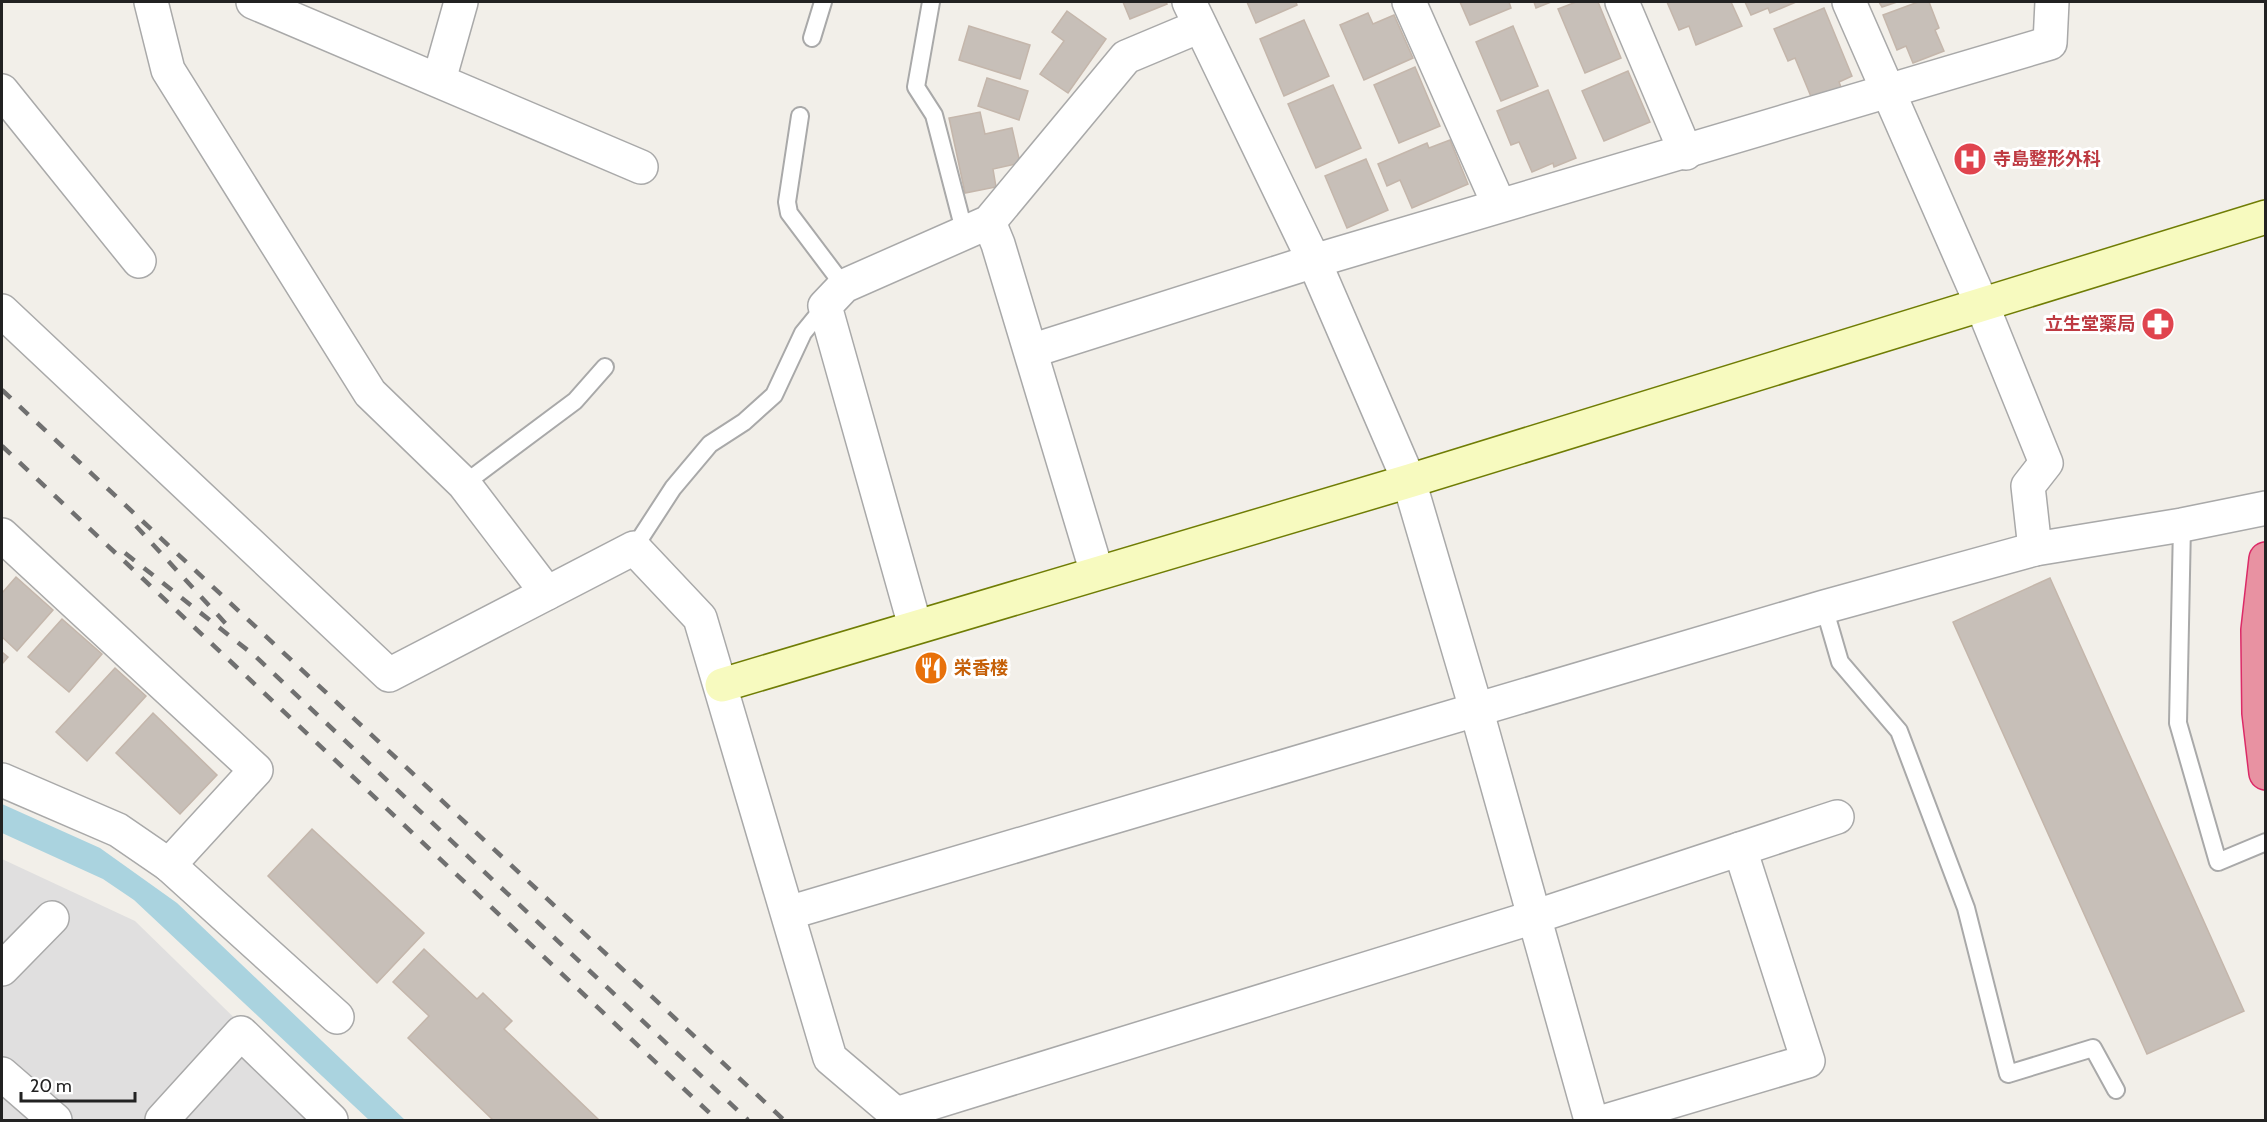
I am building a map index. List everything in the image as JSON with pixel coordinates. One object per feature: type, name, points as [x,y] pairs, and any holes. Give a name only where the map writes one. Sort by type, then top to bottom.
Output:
[{"type":"highway","points":[[2265,559],[2258,630],[2259,713],[2265,773]]},
{"type":"street","points":[[151,2],[168,70],[370,393],[464,484],[547,593]]},
{"type":"street","points":[[253,2],[641,167]]},
{"type":"street","points":[[439,80],[461,2]]},
{"type":"street","points":[[1409,2],[1499,206]]},
{"type":"street","points":[[1622,2],[1686,153]]},
{"type":"street","points":[[1849,2],[1983,305],[2046,463],[2028,486],[2035,549]]},
{"type":"street","points":[[1030,351],[1314,261],[1889,93],[2050,43],[2052,2]]},
{"type":"street","points":[[915,626],[834,296],[977,228],[1126,57],[1194,14],[1314,261],[1409,481],[1477,711],[1591,1120]]},
{"type":"street","points":[[2,91],[139,261]]},
{"type":"street","points":[[722,685],[1409,481],[2265,217]]},
{"type":"street","points":[[977,228],[999,244],[1097,573]]},
{"type":"street","points":[[2,311],[389,675],[634,548],[700,618],[722,685],[830,1058],[899,1117],[1534,916],[1837,817]]},
{"type":"street","points":[[788,913],[1824,607],[2035,549],[2182,525],[2265,508]]},
{"type":"street","points":[[2,535],[256,770],[169,866]]},
{"type":"street","points":[[2,780],[118,830],[169,866],[337,1017]]},
{"type":"street","points":[[1609,1120],[1808,1061],[1740,849]]},
{"type":"street","points":[[2,969],[52,918]]},
{"type":"street","points":[[162,1120],[241,1033],[331,1120]]},
{"type":"street","points":[[2,1074],[55,1120]]},
{"type":"lane","points":[[812,38],[823,2]]},
{"type":"lane","points":[[931,2],[916,87],[934,116],[977,228]]},
{"type":"lane","points":[[634,548],[674,488],[710,444],[744,422],[774,395],[803,333],[834,296],[789,213],[787,202],[800,116]]},
{"type":"lane","points":[[464,484],[574,401],[605,367]]},
{"type":"lane","points":[[2182,525],[2178,723],[2218,862],[2265,842]]},
{"type":"lane","points":[[1824,607],[1840,662],[1899,731],[1966,908],[2008,1074],[2093,1048],[2115,1090]]},
{"type":"shaded area","points":[[2,859],[135,921],[339,1120],[2,1120]]},
{"type":"water","points":[[2,804],[100,848],[177,903],[405,1120],[369,1120],[134,900],[103,879],[2,833]]},
{"type":"building","points":[[1123,2],[1166,2],[1167,4],[1130,19]]},
{"type":"building","points":[[1247,2],[1296,2],[1297,5],[1256,23]]},
{"type":"building","points":[[1460,2],[1509,2],[1511,8],[1470,25]]},
{"type":"building","points":[[1534,2],[1551,2],[1536,8]]},
{"type":"building","points":[[1576,2],[1598,2],[1621,58],[1585,73],[1558,9]]},
{"type":"building","points":[[1667,2],[1731,2],[1742,26],[1696,45],[1689,26],[1679,30]]},
{"type":"building","points":[[1745,2],[1796,2],[1770,13],[1768,8],[1751,15]]},
{"type":"building","points":[[1879,2],[1897,2],[1882,7]]},
{"type":"building","points":[[1918,2],[1929,2],[1939,28],[1935,30],[1944,51],[1913,63],[1906,46],[1897,50],[1883,15]]},
{"type":"building","points":[[1824,8],[1852,76],[1839,82],[1841,87],[1812,99],[1795,58],[1788,61],[1774,29]]},
{"type":"building","points":[[1067,11],[1106,39],[1068,93],[1040,74],[1064,41],[1052,32]]},
{"type":"building","points":[[1368,13],[1373,24],[1394,15],[1413,58],[1364,80],[1340,25]]},
{"type":"building","points":[[1304,20],[1329,76],[1284,96],[1260,39]]},
{"type":"building","points":[[969,26],[1030,45],[1020,79],[959,60]]},
{"type":"building","points":[[1513,26],[1538,86],[1501,101],[1476,42]]},
{"type":"building","points":[[1415,67],[1440,126],[1399,143],[1374,85]]},
{"type":"building","points":[[1628,71],[1650,122],[1604,141],[1582,91]]},
{"type":"building","points":[[987,78],[1028,91],[1019,120],[978,106]]},
{"type":"building","points":[[1333,85],[1361,148],[1316,168],[1288,104]]},
{"type":"building","points":[[1548,90],[1576,158],[1554,167],[1553,163],[1532,172],[1519,142],[1511,145],[1497,111]]},
{"type":"building","points":[[980,112],[985,134],[1012,128],[1020,163],[993,169],[996,187],[965,193],[949,118]]},
{"type":"building","points":[[1450,140],[1468,184],[1412,208],[1400,180],[1387,186],[1378,164],[1427,143],[1429,148]]},
{"type":"building","points":[[1366,159],[1388,210],[1347,228],[1325,176]]},
{"type":"building","points":[[16,577],[53,610],[17,651],[2,637],[2,593]]},
{"type":"building","points":[[2050,578],[2244,1011],[2147,1054],[1953,622]]},
{"type":"building","points":[[62,619],[102,654],[69,692],[28,657]]},
{"type":"building","points":[[2,652],[8,657],[2,664]]},
{"type":"building","points":[[115,668],[146,696],[87,761],[56,732]]},
{"type":"building","points":[[153,713],[217,775],[180,814],[116,753]]},
{"type":"building","points":[[312,829],[424,933],[377,983],[268,876]]},
{"type":"building","points":[[424,949],[477,999],[483,993],[512,1021],[504,1029],[599,1120],[493,1120],[408,1038],[429,1016],[393,982]]},
{"type":"railway","points":[[2,390],[784,1120]]},
{"type":"railway","points":[[2,446],[717,1120]]},
{"type":"railway","points":[[136,526],[227,625]]},
{"type":"railway","points":[[125,553],[255,656],[748,1120]]},
{"type":"place","name":"寺島整形外科","points":[[1970,159]]},
{"type":"place","name":"立生堂薬局","points":[[2158,324]]},
{"type":"place","name":"栄香楼","points":[[931,668]]}]
